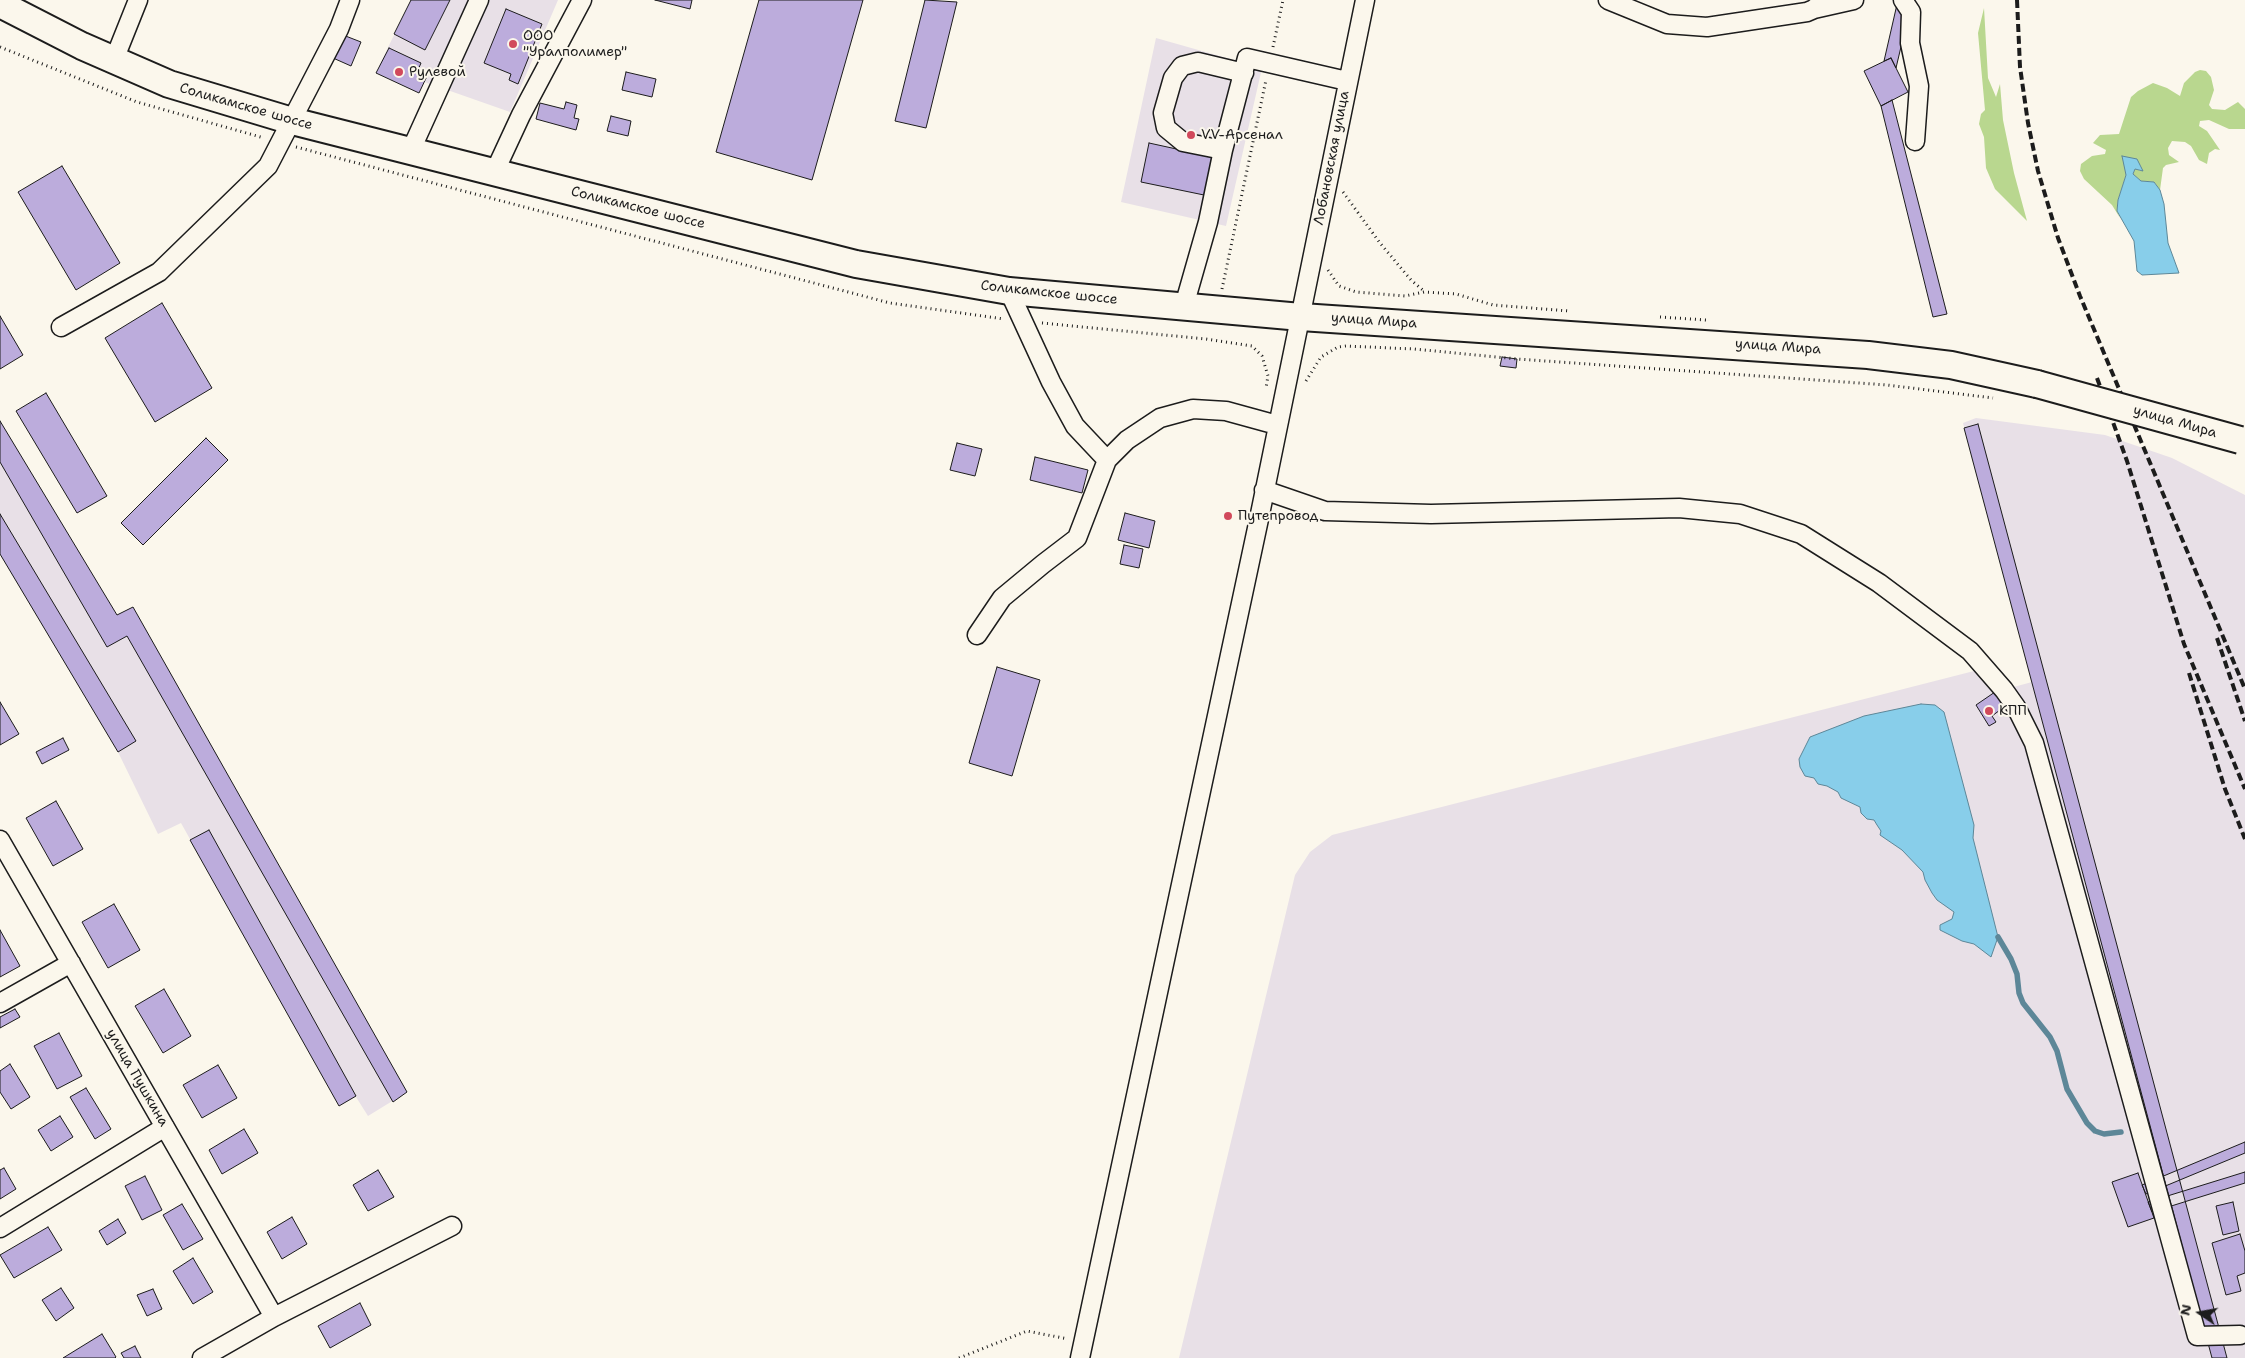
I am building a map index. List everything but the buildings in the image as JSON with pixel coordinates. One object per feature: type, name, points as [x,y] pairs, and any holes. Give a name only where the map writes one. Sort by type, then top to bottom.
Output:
[{"type":"highway","name":"Соликамское шоссе","points":[[0,4],[82,46],[169,84],[292,121],[856,264],[1009,292],[1301,316]]},
{"type":"highway","name":"улица Мира","points":[[1301,316],[1859,354],[1952,365],[2037,384],[2242,441]]},
{"type":"street","points":[[114,60],[138,0]]},
{"type":"street","points":[[61,327],[159,272],[268,166],[339,29],[350,0]]},
{"type":"street","points":[[411,150],[479,0]]},
{"type":"street","points":[[495,172],[521,115],[582,0]]},
{"type":"street","name":"Лобановская улица","points":[[1082,1350],[1301,316],[1347,81],[1365,0]]},
{"type":"street","points":[[1608,0],[1647,18],[1667,24],[1707,27],[1806,12],[1819,4],[1854,0]]},
{"type":"street","points":[[1903,0],[1910,12],[1910,43],[1919,86],[1915,141]]},
{"type":"street","points":[[1184,306],[1208,222],[1223,150],[1247,58],[1347,81]]},
{"type":"street","points":[[1223,150],[1184,142],[1166,128],[1163,113],[1173,78],[1182,66],[1198,62],[1244,73]]},
{"type":"street","points":[[1009,292],[1051,382],[1075,426],[1107,460]]},
{"type":"street","points":[[977,635],[1002,598],[1077,538],[1107,460],[1127,440],[1160,418],[1193,409],[1226,411],[1277,424]]},
{"type":"street","points":[[1264,490],[1325,511],[1431,514],[1679,508],[1740,514],[1801,534],[1879,583],[1970,651],[2004,690],[2019,713],[2034,743],[2197,1336],[2240,1335]]},
{"type":"street","name":"улица Пушкина","points":[[0,840],[274,1317]]},
{"type":"street","points":[[0,1004],[71,963]]},
{"type":"street","points":[[0,1228],[165,1127]]},
{"type":"street","points":[[202,1358],[274,1317],[452,1226]]},
{"type":"path","points":[[1217,309],[1283,0]]},
{"type":"path","points":[[0,47],[137,102]]},
{"type":"path","points":[[1338,196],[1340,187],[1384,249],[1424,292]]},
{"type":"path","points":[[1326,266],[1330,275],[1339,286],[1356,292],[1405,296],[1424,292],[1456,294]]},
{"type":"path","points":[[1252,346],[1262,356],[1268,376]]},
{"type":"path","points":[[1304,384],[1321,357],[1338,347],[1346,346],[1414,349],[1516,359],[1887,385],[1994,398]]},
{"type":"path","points":[[959,1358],[1027,1331],[1082,1350]]},
{"type":"shaded area","name":"OOO \"Уралполимер\"","points":[[411,0],[558,0],[510,112],[379,66]]},
{"type":"shaded area","name":"VV-Арсенал","points":[[1156,38],[1262,68],[1226,226],[1121,202]]},
{"type":"shaded area","points":[[1976,418],[2105,435],[2172,458],[2245,495],[2245,1358],[1179,1358],[1295,875],[1310,852],[1332,835],[1974,671],[1995,692],[2032,682],[1963,423]]},
{"type":"shaded area","points":[[0,421],[116,615],[133,607],[407,1092],[368,1116],[356,1097],[339,1106],[181,823],[158,834],[118,752],[0,554]]},
{"type":"green space","points":[[1984,8],[1988,78],[1996,97],[2000,84],[2003,120],[2014,173],[2027,221],[1995,189],[1986,168],[1984,137],[1979,124],[1981,114],[1985,110],[1978,33]]},
{"type":"green space","points":[[2200,70],[2206,71],[2211,77],[2214,90],[2209,105],[2212,109],[2225,110],[2238,102],[2245,109],[2245,129],[2229,129],[2209,120],[2200,121],[2199,126],[2207,131],[2220,150],[2215,149],[2209,153],[2207,164],[2199,160],[2191,146],[2185,142],[2172,141],[2168,148],[2169,155],[2179,162],[2166,165],[2163,168],[2160,190],[2154,182],[2141,181],[2133,174],[2135,169],[2142,171],[2140,165],[2126,175],[2118,200],[2117,211],[2120,218],[2112,205],[2084,179],[2080,171],[2081,164],[2092,156],[2105,154],[2106,150],[2093,143],[2100,135],[2119,134],[2131,97],[2138,91],[2153,83],[2167,88],[2180,96],[2184,83],[2195,72]]},
{"type":"water","points":[[2122,156],[2137,159],[2143,171],[2135,169],[2133,174],[2141,181],[2154,182],[2160,190],[2164,204],[2168,243],[2179,273],[2142,275],[2137,271],[2134,241],[2117,211],[2118,200],[2126,175]]},
{"type":"water","points":[[1921,704],[1935,705],[1944,712],[1974,825],[1973,838],[1998,937],[1991,957],[1974,944],[1962,941],[1940,930],[1940,925],[1952,919],[1954,912],[1937,900],[1925,880],[1923,872],[1902,850],[1880,835],[1881,831],[1874,820],[1867,819],[1861,813],[1860,807],[1841,798],[1838,792],[1818,784],[1814,778],[1805,776],[1800,767],[1799,759],[1810,737],[1864,716]]},
{"type":"waterway","points":[[1998,937],[2011,959],[2017,974],[2019,993],[2023,1003],[2050,1037],[2057,1051],[2067,1089],[2087,1123],[2095,1131],[2104,1134],[2121,1132]]},
{"type":"railway","points":[[2017,0],[2020,67],[2028,123],[2038,171],[2058,238],[2080,296],[2245,689]]},
{"type":"railway","points":[[2097,378],[2127,461],[2184,644],[2245,789]]},
{"type":"railway","points":[[2217,638],[2245,721]]},
{"type":"railway","points":[[2189,673],[2225,789],[2245,839]]},
{"type":"place","name":"OOO \"Уралполимер\"","points":[[513,44]]},
{"type":"place","name":"Рулевой","points":[[399,72]]},
{"type":"place","name":"VV-Арсенал","points":[[1191,135]]},
{"type":"place","name":"Путепровод","points":[[1228,516]]},
{"type":"place","name":"КПП","points":[[1989,711]]}]
